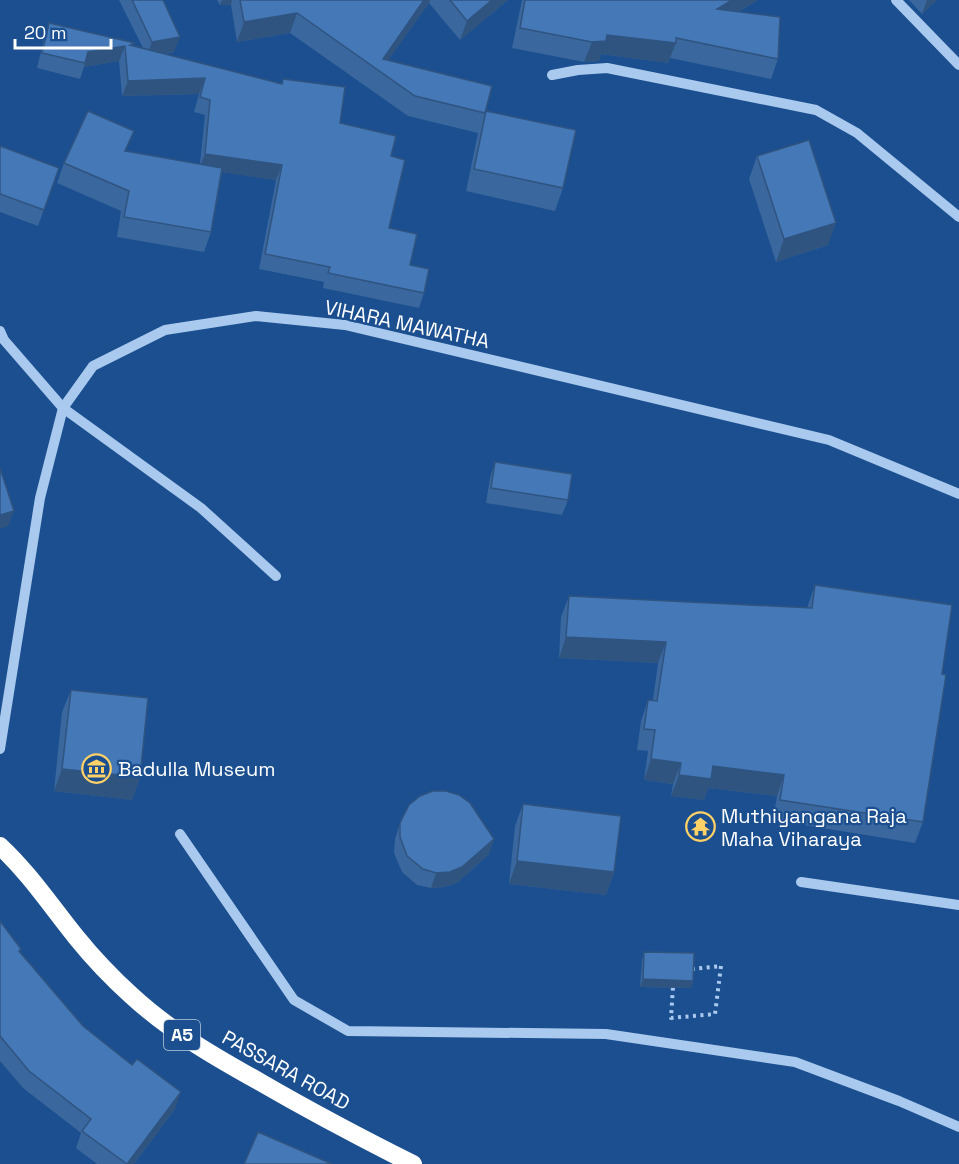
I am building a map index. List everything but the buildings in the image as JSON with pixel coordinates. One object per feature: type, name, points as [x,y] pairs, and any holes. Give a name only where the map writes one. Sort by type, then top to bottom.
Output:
[{"type":"highway","name":"PASSARA ROAD","points":[[0,846],[15,860],[76,938],[102,966],[133,997],[164,1022],[220,1060],[317,1115],[413,1164]]},
{"type":"street","points":[[896,0],[959,64]]},
{"type":"street","points":[[552,75],[578,69],[607,68],[816,110],[857,133],[959,217]]},
{"type":"street","name":"VIHARA MAWATHA","points":[[0,749],[40,498],[63,408],[93,366],[165,330],[256,316],[345,325],[829,440],[959,494]]},
{"type":"street","points":[[0,331],[4,340],[63,408],[201,508],[276,576]]},
{"type":"street","points":[[180,834],[294,1000],[348,1031],[606,1034],[795,1062],[899,1101],[959,1127]]},
{"type":"street","points":[[801,882],[959,905]]},
{"type":"path","points":[[721,966],[715,1014],[671,1018],[674,971],[721,966]]},
{"type":"place","name":"Badulla Museum","points":[[97,769]]},
{"type":"place","name":"Muthiyangana Raja Maha Viharaya","points":[[700,827]]}]
